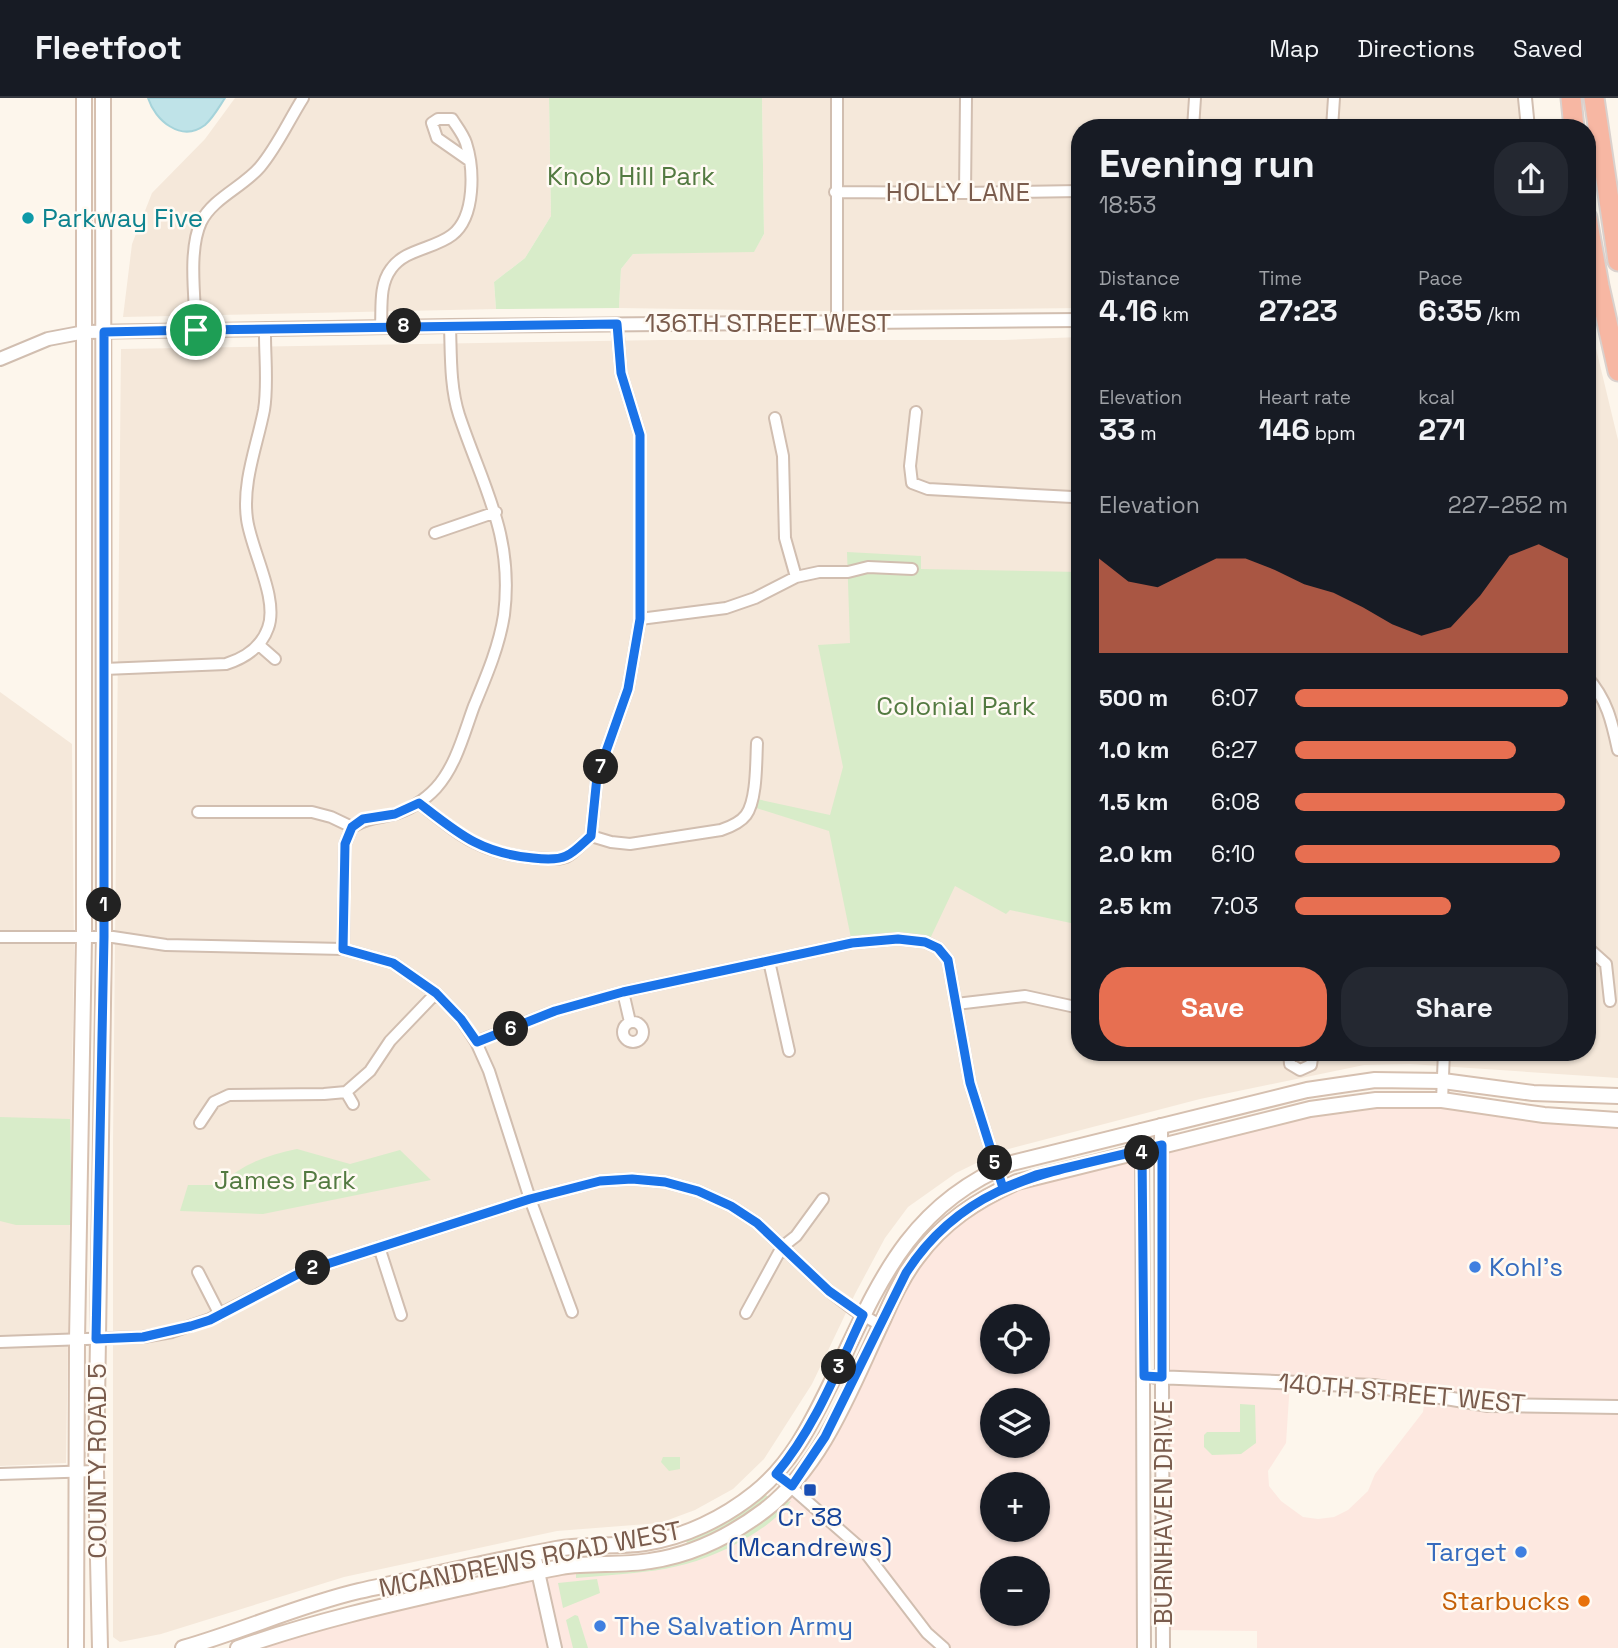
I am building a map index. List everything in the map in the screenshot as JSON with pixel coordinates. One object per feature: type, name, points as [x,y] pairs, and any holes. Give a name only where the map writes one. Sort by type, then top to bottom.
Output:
[{"type":"highway","points":[[1571,98],[1573,119]]},
{"type":"highway","points":[[1594,98],[1618,261]]},
{"type":"highway","points":[[1596,269],[1618,371]]},
{"type":"main road","name":"COUNTY ROAD 5","points":[[76,1648],[77,1340],[85,937],[84,98]]},
{"type":"main road","name":"COUNTY ROAD 5","points":[[100,1648],[96,1339],[104,937],[103,98]]},
{"type":"main road","name":"MCANDREWS ROAD WEST","points":[[183,1648],[320,1601],[534,1554],[582,1546],[647,1543],[708,1524],[735,1508],[776,1474],[790,1457],[811,1424],[892,1261],[915,1230],[947,1200],[997,1169],[1029,1158],[1307,1090],[1375,1080],[1443,1081],[1533,1093],[1618,1096]]},
{"type":"main road","name":"MCANDREWS ROAD WEST","points":[[237,1648],[362,1610],[562,1567],[650,1561],[690,1551],[745,1524],[792,1486],[825,1437],[906,1273],[929,1243],[957,1216],[1003,1188],[1036,1175],[1310,1108],[1342,1103],[1442,1100],[1544,1115],[1618,1120]]},
{"type":"street","points":[[196,330],[195,247],[202,222],[215,203],[246,181],[262,164],[303,98]]},
{"type":"street","points":[[836,323],[837,98]]},
{"type":"street","points":[[965,193],[966,98]]},
{"type":"street","points":[[1194,119],[1195,98]]},
{"type":"street","points":[[1333,119],[1334,98]]},
{"type":"street","points":[[1525,98],[1527,119]]},
{"type":"street","points":[[381,327],[382,289],[391,268],[407,255],[452,235],[466,220],[471,198],[470,161]]},
{"type":"street","name":"HOLLY LANE","points":[[835,192],[1071,191]]},
{"type":"street","name":"136TH STREET WEST","points":[[0,359],[48,339],[85,332],[1071,320]]},
{"type":"street","points":[[419,803],[466,839],[487,849],[513,856],[539,859],[566,856],[591,836],[597,777],[628,689],[640,619],[640,435],[621,373],[617,324]]},
{"type":"street","points":[[343,949],[345,844],[352,827],[363,819],[395,814],[419,803],[437,787],[451,766],[498,645],[506,581],[503,546],[496,512],[458,413],[452,373],[450,326]]},
{"type":"street","points":[[104,669],[226,664],[245,658],[259,645],[269,627],[271,606],[247,523],[245,496],[264,407],[267,328]]},
{"type":"street","points":[[916,412],[910,466],[912,482],[928,489],[1071,497]]},
{"type":"street","points":[[775,418],[783,456],[785,538],[796,578]]},
{"type":"street","points":[[435,533],[496,512]]},
{"type":"street","points":[[640,619],[726,608],[755,598],[796,578],[819,572],[848,572],[868,567],[912,569]]},
{"type":"street","points":[[259,645],[275,659]]},
{"type":"street","points":[[1596,687],[1611,714],[1618,750]]},
{"type":"street","points":[[591,836],[630,844],[722,830],[733,825],[745,816],[752,803],[757,743]]},
{"type":"street","points":[[198,812],[312,812],[352,827]]},
{"type":"street","points":[[0,937],[104,937],[131,938],[166,945],[343,949],[393,963],[436,993],[461,1019],[477,1042],[489,1070],[530,1199],[572,1312]]},
{"type":"street","points":[[477,1042],[555,1011],[623,992],[868,940],[925,942],[938,948],[948,960],[970,1083],[1003,1188]]},
{"type":"street","points":[[1596,955],[1606,964],[1611,1001]]},
{"type":"street","points":[[769,961],[789,1051]]},
{"type":"street","points":[[623,992],[630,1022]]},
{"type":"street","points":[[200,1123],[214,1102],[229,1095],[346,1092],[370,1071],[390,1041],[436,993]]},
{"type":"street","points":[[956,1003],[1026,996],[1071,1006]]},
{"type":"street","points":[[1290,1061],[1296,1069],[1304,1070]]},
{"type":"street","points":[[1304,1070],[1313,1061]]},
{"type":"street","points":[[1442,1100],[1444,1061]]},
{"type":"street","points":[[1304,1070],[1307,1090]]},
{"type":"street","points":[[346,1092],[353,1104]]},
{"type":"street","name":"BURNHAVEN DRIVE","points":[[1161,1125],[1163,1648]]},
{"type":"street","name":"BURNHAVEN DRIVE","points":[[1142,1130],[1144,1648]]},
{"type":"street","points":[[0,1342],[143,1337],[172,1332],[220,1315],[302,1272],[530,1199],[600,1181],[632,1179],[665,1182],[724,1201],[757,1223],[829,1291],[880,1325]]},
{"type":"street","points":[[746,1313],[782,1247],[796,1236],[823,1199]]},
{"type":"street","points":[[379,1247],[401,1315]]},
{"type":"street","points":[[198,1272],[220,1315]]},
{"type":"street","name":"140TH STREET WEST","points":[[1144,1376],[1374,1385],[1488,1405],[1618,1407]]},
{"type":"street","points":[[0,1474],[96,1471]]},
{"type":"street","points":[[776,1474],[864,1552],[927,1633],[944,1648]]},
{"type":"street","points":[[534,1554],[555,1648]]},
{"type":"shaded area","points":[[235,98],[549,98],[551,216],[525,258],[494,282],[496,309],[123,317],[132,244],[152,193],[205,139]]},
{"type":"shaded area","points":[[762,98],[1518,98],[1519,119],[1071,119],[1071,308],[818,311],[619,308],[621,269],[633,254],[754,251],[764,234]]},
{"type":"shaded area","points":[[1071,337],[1071,1061],[1596,1061],[1596,348],[1618,440],[1618,1078],[1410,1064],[1364,1065],[1200,1099],[1001,1151],[956,1173],[908,1207],[885,1238],[812,1384],[764,1459],[733,1489],[695,1510],[660,1523],[557,1531],[344,1577],[161,1634],[120,1642],[113,1637],[113,1143],[121,349],[661,340],[1004,340]]},
{"type":"shaded area","points":[[0,692],[72,744],[74,954],[66,1463],[0,1466]]},
{"type":"shaded area","points":[[1376,1100],[1618,1120],[1618,1648],[1257,1648],[1257,1631],[1163,1630],[1162,1145]],"holes":[[[1290,1382],[1425,1394],[1423,1412],[1375,1474],[1368,1491],[1348,1510],[1334,1517],[1303,1517],[1281,1501],[1269,1486],[1268,1471],[1286,1443]]]},
{"type":"shaded area","points":[[1142,1150],[1144,1648],[238,1648],[562,1567],[650,1561],[745,1524],[815,1454],[906,1273],[986,1196]]},
{"type":"green space","name":"Knob Hill Park","points":[[549,98],[762,98],[764,234],[754,252],[633,254],[621,269],[619,308],[496,309],[494,282],[525,258],[551,216]]},
{"type":"green space","name":"Colonial Park","points":[[847,552],[921,556],[921,569],[1071,572],[1071,923],[1010,910],[1006,914],[955,886],[928,943],[852,943],[829,831],[750,806],[752,798],[830,815],[843,767],[818,645],[850,643]]},
{"type":"green space","points":[[0,1117],[70,1119],[72,1225],[16,1225],[0,1221]]},
{"type":"green space","name":"James Park","points":[[297,1149],[350,1164],[400,1150],[431,1180],[263,1214],[180,1211],[188,1185],[220,1185],[237,1171],[256,1161]]},
{"type":"green space","points":[[1240,1404],[1255,1405],[1256,1443],[1241,1454],[1212,1455],[1204,1447],[1204,1435],[1207,1432],[1240,1432]]},
{"type":"green space","points":[[663,1457],[680,1457],[680,1469],[669,1471],[661,1462]]},
{"type":"green space","points":[[766,1495],[769,1498],[740,1519],[688,1545],[686,1541]]},
{"type":"green space","points":[[791,1501],[761,1529],[707,1557],[666,1569],[576,1578],[576,1572],[708,1551],[733,1539],[783,1503]]},
{"type":"green space","points":[[597,1579],[600,1593],[563,1608],[558,1583]]},
{"type":"green space","points":[[578,1616],[588,1648],[573,1648],[566,1620]]},
{"type":"water","points":[[148,98],[225,98],[205,125],[187,131],[178,130],[163,121]]},
{"type":"place","name":"Parkway Five","points":[[28,218]]},
{"type":"place","name":"Kohl's","points":[[1475,1267]]},
{"type":"place","name":"Cr 38 (Mcandrews)","points":[[810,1490]]},
{"type":"place","name":"Target","points":[[1521,1552]]},
{"type":"place","name":"Starbucks","points":[[1584,1601]]},
{"type":"place","name":"The Salvation Army","points":[[600,1626]]},
{"type":"route","points":[[196,330],[104,332],[104,937],[96,1339],[143,1337],[172,1332],[210,1320],[302,1272],[530,1199],[600,1181],[632,1179],[665,1182],[724,1201],[757,1223],[829,1291],[863,1315],[802,1441],[776,1474],[792,1486],[816,1454],[906,1273],[946,1225],[986,1196],[1017,1182],[1142,1150],[1144,1376],[1162,1377],[1162,1145],[1036,1175],[1017,1182],[1003,1188],[970,1083],[948,960],[938,948],[925,942],[898,939],[852,943],[623,992],[555,1011],[477,1042],[461,1019],[436,993],[393,963],[343,949],[345,844],[352,827],[363,819],[395,814],[419,803],[466,839],[487,849],[539,859],[566,856],[591,836],[597,777],[628,689],[640,619],[640,435],[621,373],[617,324],[196,330]]}]
